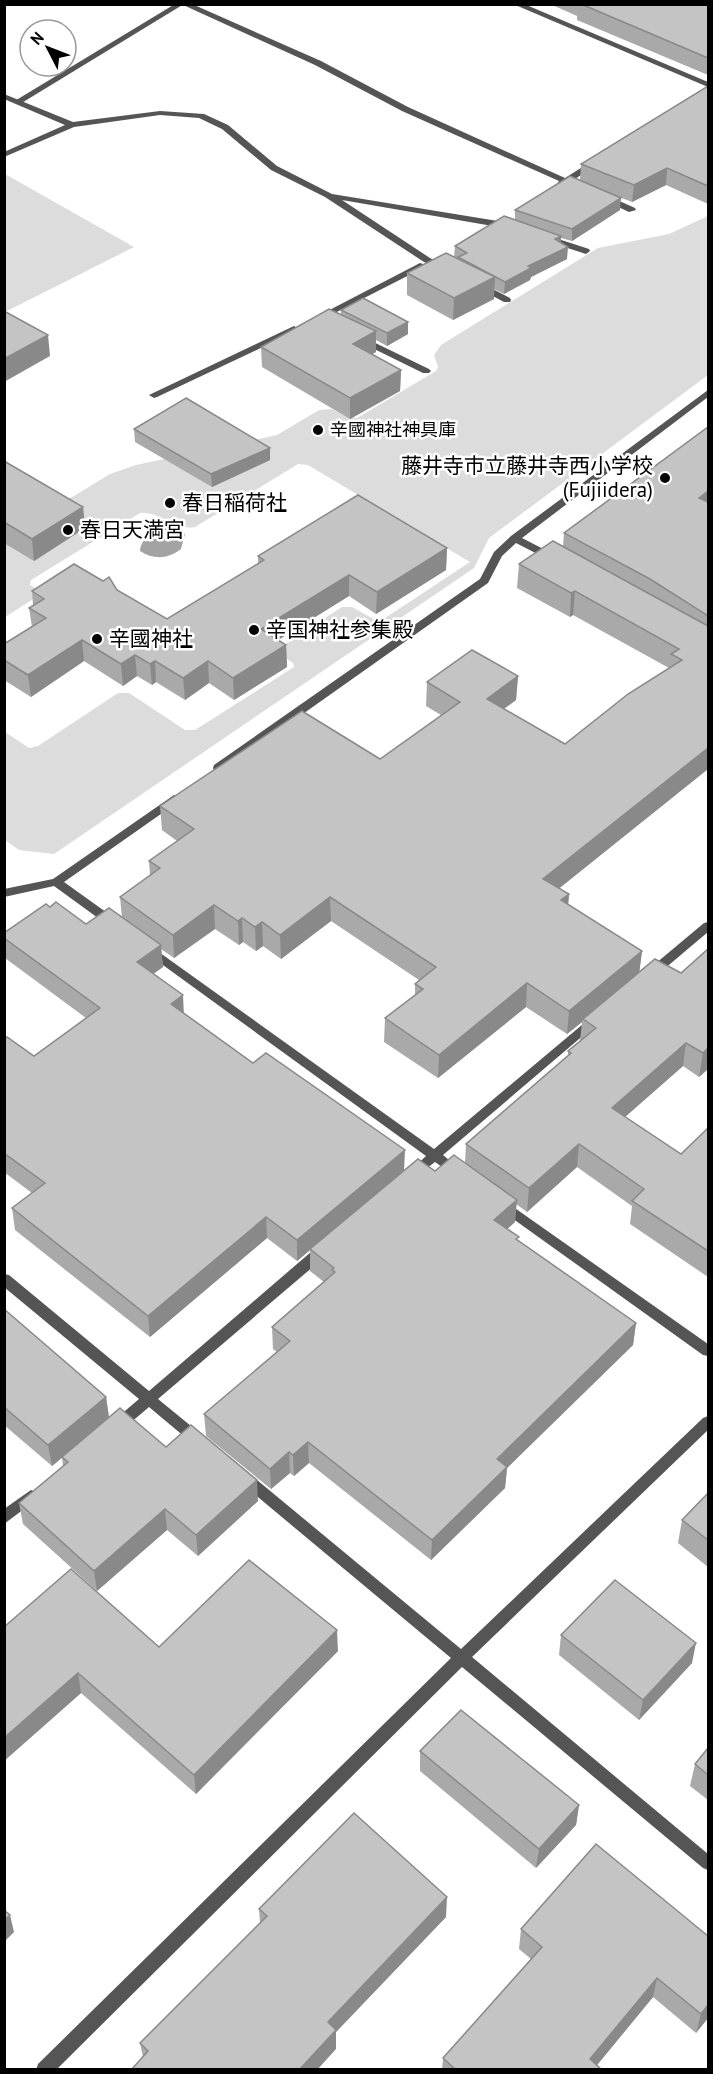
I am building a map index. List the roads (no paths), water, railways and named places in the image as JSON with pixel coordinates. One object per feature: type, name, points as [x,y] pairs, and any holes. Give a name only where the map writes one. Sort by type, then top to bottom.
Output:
[{"type":"street","points":[[17,102],[183,4],[318,63],[405,109],[585,189]]},
{"type":"street","points":[[516,4],[708,85]]},
{"type":"street","points":[[4,96],[72,125]]},
{"type":"street","points":[[4,155],[72,125],[160,113],[201,116],[225,127],[274,168],[328,195],[427,260],[454,273]]},
{"type":"street","points":[[556,187],[606,156]]},
{"type":"street","points":[[594,194],[632,210]]},
{"type":"street","points":[[328,195],[504,224],[525,231]]},
{"type":"street","points":[[504,224],[512,218]]},
{"type":"street","points":[[536,235],[586,251]]},
{"type":"street","points":[[154,395],[319,318],[412,272],[427,260]]},
{"type":"street","points":[[475,284],[507,300]]},
{"type":"street","points":[[319,318],[330,323]]},
{"type":"street","points":[[351,334],[426,371]]},
{"type":"street","points":[[212,772],[484,581],[498,554],[515,538],[708,393]]},
{"type":"street","points":[[515,538],[564,564]]},
{"type":"street","points":[[4,893],[56,882],[182,793]]},
{"type":"street","points":[[56,882],[463,1175]]},
{"type":"street","points":[[645,979],[708,926]]},
{"type":"street","points":[[408,1178],[608,1010]]},
{"type":"street","points":[[491,1196],[708,1351]]},
{"type":"street","points":[[104,1436],[336,1239]]},
{"type":"street","points":[[4,1279],[213,1452]]},
{"type":"street","points":[[44,2070],[462,1657],[708,1422]]},
{"type":"street","points":[[232,1467],[708,1863]]},
{"type":"street","points":[[4,1518],[40,1488]]},
{"type":"place","name":"辛國神社神具庫","points":[[318,430]]},
{"type":"place","name":"藤井寺市立藤井寺西小学校 (Fujiidera)","points":[[665,478]]},
{"type":"place","name":"春日稲荷社","points":[[170,503]]},
{"type":"place","name":"春日天満宮","points":[[68,530]]},
{"type":"place","name":"辛国神社参集殿","points":[[254,630]]},
{"type":"place","name":"辛國神社","points":[[97,639]]}]
